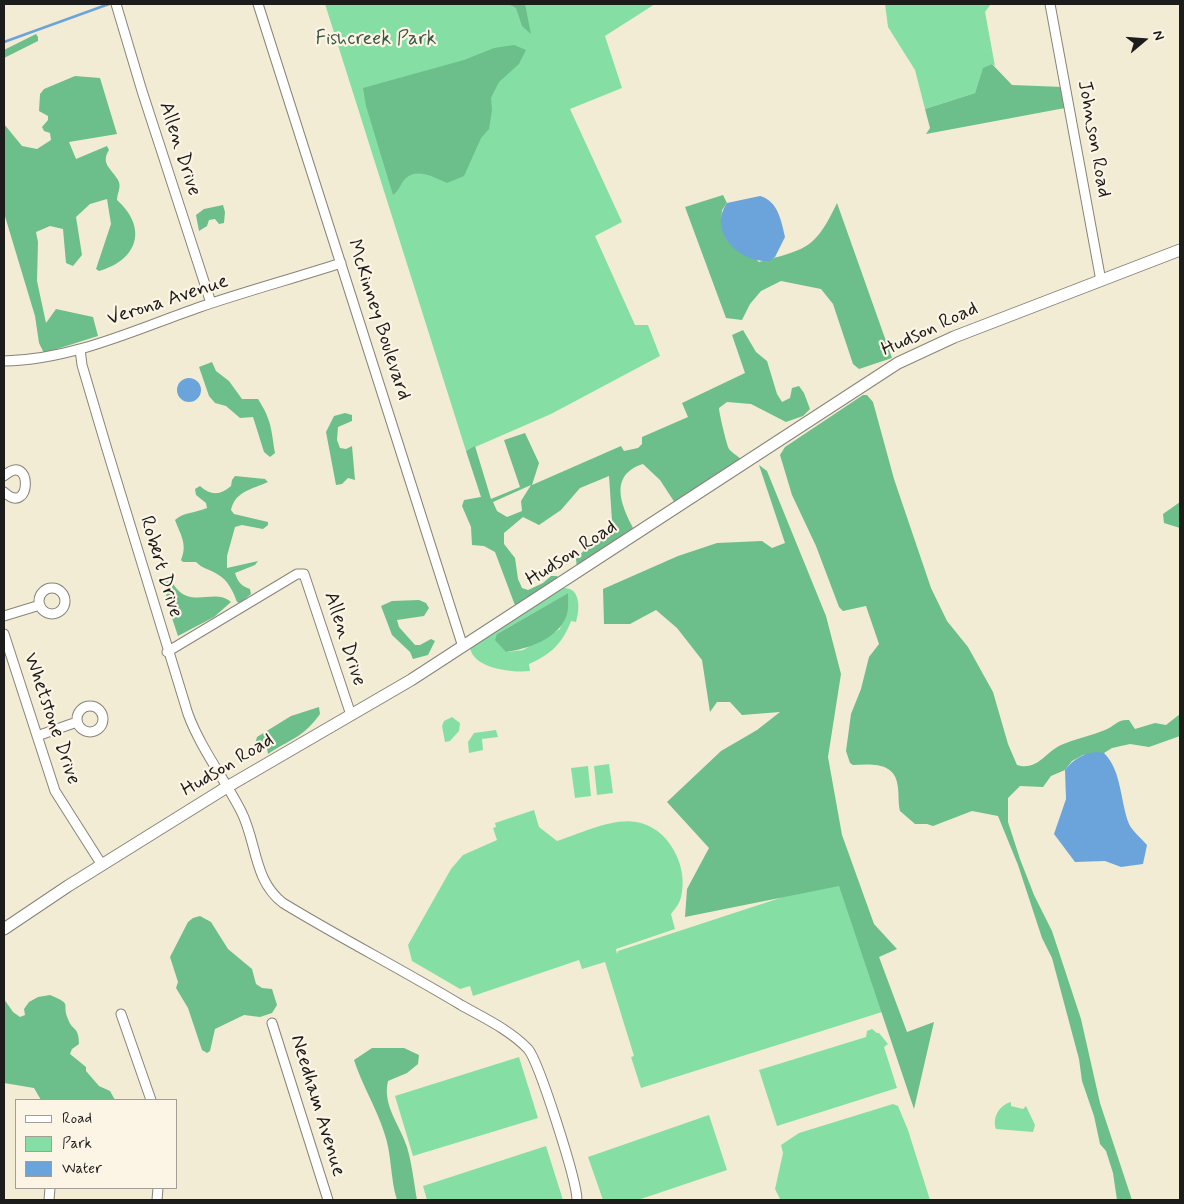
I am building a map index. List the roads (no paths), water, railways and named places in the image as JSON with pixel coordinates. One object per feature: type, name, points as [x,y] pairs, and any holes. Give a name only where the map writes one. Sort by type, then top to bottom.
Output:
[{"type":"street","name":"McKinney Boulevard","points":[[258,4],[463,647]]},
{"type":"street","name":"Johnson Road","points":[[1050,4],[1101,281]]},
{"type":"street","name":"Allen Drive","points":[[116,6],[211,303]]},
{"type":"street","name":"Hudson Road","points":[[4,929],[227,787],[463,647],[898,363],[939,343],[1180,250]]},
{"type":"street","name":"Verona Avenue","points":[[4,361],[41,359],[80,349],[211,303],[341,263]]},
{"type":"street","name":"Robert Drive","points":[[80,349],[82,365],[167,652],[193,727],[245,819],[263,879],[277,898],[432,985],[491,1022],[528,1050],[564,1145],[575,1181],[578,1200]]},
{"type":"street","points":[[4,476],[8,472],[17,471],[24,476],[27,484],[24,492],[18,497],[10,496],[4,492]]},
{"type":"street","name":"Allen Drive","points":[[167,652],[297,574],[304,574],[351,715]]},
{"type":"street","points":[[4,616],[40,605]]},
{"type":"street","name":"Whetstone Drive","points":[[4,634],[55,790],[102,865]]},
{"type":"street","points":[[37,736],[77,722]]},
{"type":"street","points":[[121,1014],[151,1099]]},
{"type":"street","name":"Needham Avenue","points":[[272,1023],[328,1200]]},
{"type":"water","points":[[760,196],[766,198],[775,207],[785,237],[775,257],[769,261],[747,257],[738,251],[724,235],[721,225],[722,214],[727,203]]},
{"type":"water","points":[[189,378],[198,381],[201,390],[198,399],[189,402],[180,399],[177,390],[180,381]]},
{"type":"water","points":[[1096,752],[1104,753],[1110,760],[1117,777],[1129,824],[1147,845],[1143,864],[1121,867],[1105,861],[1075,862],[1054,834],[1066,799],[1065,770],[1079,758]]},
{"type":"waterway","points":[[4,42],[109,4]]},
{"type":"park label","name":"Fishcreek Park","points":[[376,40]]}]
